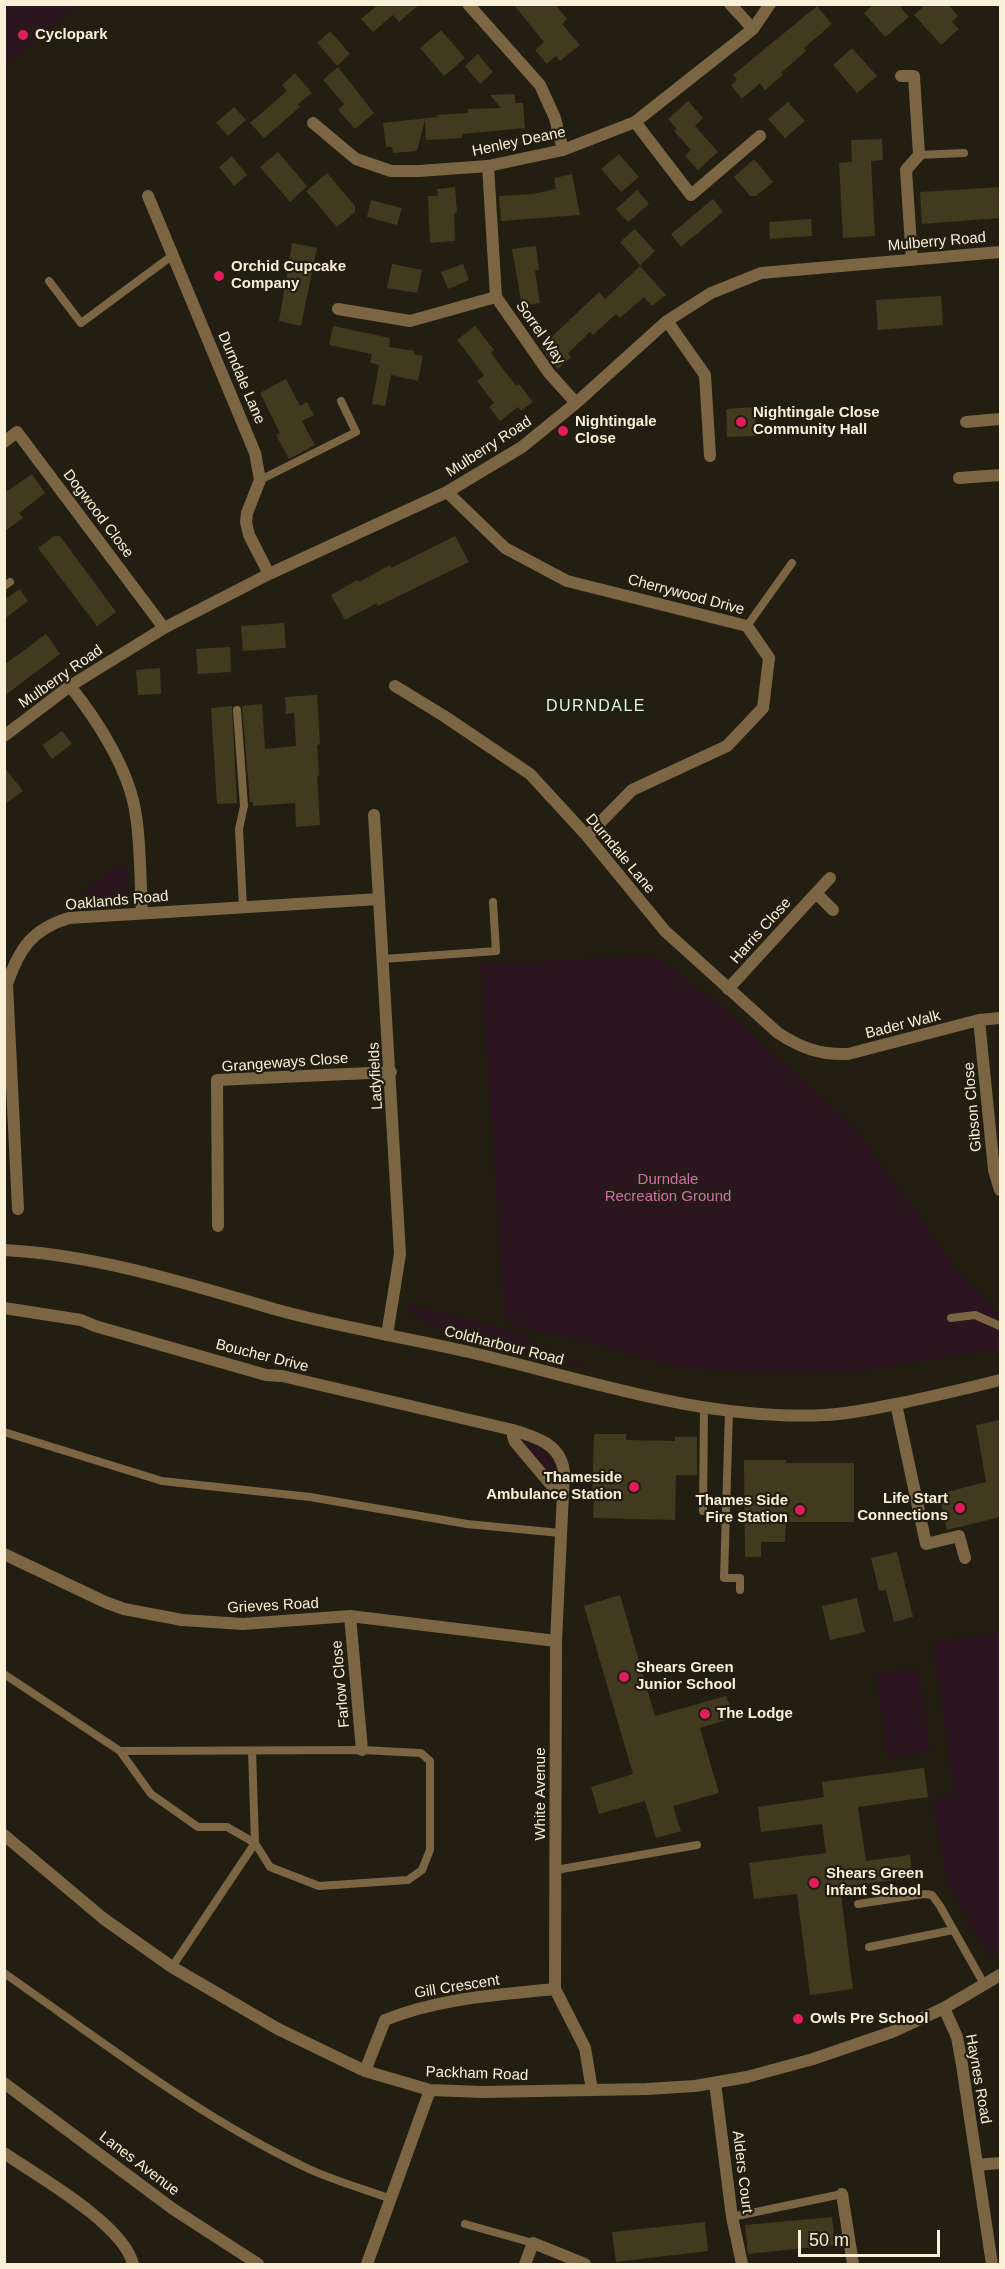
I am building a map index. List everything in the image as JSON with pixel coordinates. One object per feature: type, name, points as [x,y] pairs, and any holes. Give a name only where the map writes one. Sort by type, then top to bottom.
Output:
[{"type":"street","points":[[468,4],[540,85],[555,118],[563,150]]},
{"type":"street","points":[[730,4],[753,28]]},
{"type":"street","name":"Henley Deane","points":[[313,123],[356,159],[379,168],[406,171],[488,166],[563,150],[635,122],[753,28],[770,4]]},
{"type":"street","points":[[901,76],[914,76],[919,155],[906,170],[912,260]]},
{"type":"street","points":[[635,122],[691,195],[760,136]]},
{"type":"street","name":"Sorrel Way","points":[[488,166],[496,297],[549,373],[576,403]]},
{"type":"street","name":"Durndale Lane","points":[[148,196],[255,453],[260,480]]},
{"type":"street","name":"Mulberry Road","points":[[4,736],[70,686],[164,628],[269,574],[447,492],[522,447],[576,403],[667,321],[711,293],[761,273],[1000,252]]},
{"type":"street","points":[[338,309],[410,321],[496,297]]},
{"type":"street","points":[[667,321],[705,375],[710,456]]},
{"type":"street","points":[[966,422],[1000,419]]},
{"type":"street","name":"Dogwood Close","points":[[4,442],[18,432],[164,628]]},
{"type":"street","points":[[959,478],[1000,475]]},
{"type":"street","points":[[260,480],[247,513],[246,522],[249,535],[269,574]]},
{"type":"street","name":"Cherrywood Drive","points":[[447,492],[505,548],[567,580],[747,626],[769,658],[763,708],[728,746],[632,790],[586,836]]},
{"type":"street","points":[[70,686],[113,750],[132,798],[136,816],[142,913]]},
{"type":"street","name":"Durndale Lane","points":[[395,686],[530,774],[586,836],[665,931],[778,1033],[812,1052]]},
{"type":"street","name":"Ladyfields","points":[[374,815],[400,1254],[387,1335]]},
{"type":"street","name":"Harris Close","points":[[728,989],[830,878]]},
{"type":"street","points":[[816,893],[833,910]]},
{"type":"street","name":"Oaklands Road","points":[[18,1209],[7,984],[15,961],[24,945],[53,923],[69,918],[379,899]]},
{"type":"street","name":"Bader Walk","points":[[812,1052],[848,1054],[980,1020],[1000,1017]]},
{"type":"street","name":"Gibson Close","points":[[980,1020],[994,1170],[1000,1190]]},
{"type":"street","name":"Grangeways Close","points":[[218,1226],[217,1080],[391,1072]]},
{"type":"street","name":"Coldharbour Road","points":[[4,1250],[62,1255],[138,1270],[276,1310],[469,1352],[595,1384],[704,1408],[792,1416],[827,1415],[896,1404],[1000,1380]]},
{"type":"street","name":"Boucher Drive","points":[[4,1308],[81,1320],[266,1375],[282,1376],[513,1430],[540,1440],[556,1451],[563,1468],[562,1490]]},
{"type":"street","points":[[896,1404],[926,1544],[959,1536],[966,1558]]},
{"type":"street","points":[[513,1430],[513,1438],[522,1450],[551,1485],[562,1490]]},
{"type":"street","name":"White Avenue","points":[[562,1490],[556,1641],[555,1989],[585,2048],[592,2090]]},
{"type":"street","name":"Grieves Road","points":[[4,1554],[98,1600],[124,1609],[166,1617],[207,1623],[243,1624],[351,1616],[556,1641]]},
{"type":"street","name":"Farlow Close","points":[[351,1616],[362,1750]]},
{"type":"street","name":"Packham Road","points":[[4,1835],[104,1919],[172,1967],[278,2029],[365,2072],[430,2090],[483,2092],[592,2090],[694,2086],[715,2083],[763,2073],[836,2052],[892,2032],[944,2008],[1000,1975]]},
{"type":"street","name":"Gill Crescent","points":[[365,2072],[385,2020],[411,2010],[467,1997],[555,1989]]},
{"type":"street","name":"Haynes Road","points":[[944,2008],[958,2043],[992,2265]]},
{"type":"street","name":"Lanes Avenue","points":[[4,2083],[173,2209],[258,2265]]},
{"type":"street","name":"Alders Court","points":[[715,2083],[732,2217],[742,2265]]},
{"type":"street","points":[[367,2265],[430,2090]]},
{"type":"street","points":[[4,2153],[113,2231],[128,2252],[133,2265]]},
{"type":"street","points":[[977,2166],[1000,2163]]},
{"type":"street","points":[[842,2193],[853,2265]]},
{"type":"street","points":[[525,2265],[533,2243],[585,2265]]},
{"type":"lane","points":[[919,155],[964,153]]},
{"type":"lane","points":[[49,281],[81,323],[173,255]]},
{"type":"lane","points":[[260,480],[356,432],[341,402]]},
{"type":"lane","points":[[747,626],[792,564]]},
{"type":"lane","points":[[237,710],[244,807],[239,829],[243,907]]},
{"type":"lane","points":[[383,959],[496,951],[493,902]]},
{"type":"lane","points":[[951,1318],[975,1315],[1000,1326]]},
{"type":"lane","points":[[703,1511],[704,1408]]},
{"type":"lane","points":[[729,1411],[724,1578],[740,1578],[740,1590]]},
{"type":"lane","points":[[4,1432],[162,1481],[310,1497],[467,1524],[560,1533]]},
{"type":"lane","points":[[4,1674],[120,1751],[151,1794],[198,1827],[227,1827],[255,1843],[270,1867],[319,1886],[408,1880],[422,1870],[430,1850],[430,1761],[421,1753],[362,1750],[120,1751]]},
{"type":"lane","points":[[172,1967],[255,1843],[252,1751]]},
{"type":"lane","points":[[556,1870],[697,1845]]},
{"type":"lane","points":[[858,1904],[930,1894],[940,1906],[984,1984]]},
{"type":"lane","points":[[869,1947],[952,1930]]},
{"type":"lane","points":[[4,1973],[149,2075],[226,2124],[310,2170],[391,2199]]},
{"type":"lane","points":[[732,2217],[842,2193]]},
{"type":"lane","points":[[465,2224],[533,2243]]},
{"type":"green space","name":"Cyclopark","points":[[5,4],[77,4],[77,5],[5,66]]},
{"type":"green space","points":[[121,864],[127,867],[128,877],[127,886],[117,901],[102,907],[92,907],[83,903],[82,895],[85,890]]},
{"type":"green space","name":"Durndale Recreation Ground","points":[[654,955],[727,1010],[861,1136],[959,1272],[1000,1314],[1000,1349],[855,1372],[766,1374],[674,1367],[586,1342],[505,1323],[480,964]]},
{"type":"green space","points":[[411,1304],[524,1334],[529,1340],[546,1350],[592,1370],[478,1342],[477,1337],[438,1329],[414,1315],[409,1307]]},
{"type":"green space","points":[[535,1445],[551,1457],[555,1466],[555,1478],[528,1450],[530,1446]]},
{"type":"green space","points":[[1000,1632],[1000,1952],[989,1958],[946,1880],[932,1800],[954,1793],[932,1642]]},
{"type":"green space","points":[[918,1668],[931,1751],[888,1758],[875,1674]]},
{"type":"building","points":[[379,4],[420,4],[399,22],[393,15],[373,32],[361,19]]},
{"type":"building","points":[[513,4],[555,4],[567,19],[562,24],[580,45],[560,61],[556,56],[547,64],[535,50],[544,42]]},
{"type":"building","points":[[874,4],[898,4],[909,17],[885,37],[864,13]]},
{"type":"building","points":[[926,4],[948,4],[958,16],[952,22],[959,29],[941,45],[914,15]]},
{"type":"building","points":[[817,6],[832,24],[804,48],[806,51],[765,90],[760,83],[742,99],[731,85],[737,80],[733,75]]},
{"type":"building","points":[[441,30],[465,58],[444,76],[420,48]]},
{"type":"building","points":[[330,31],[350,54],[337,66],[317,43]]},
{"type":"building","points":[[852,48],[877,76],[857,93],[833,65]]},
{"type":"building","points":[[478,54],[493,72],[480,84],[465,66]]},
{"type":"building","points":[[338,67],[374,113],[355,129],[338,110],[344,104],[323,80]]},
{"type":"building","points":[[295,73],[312,93],[298,104],[300,107],[264,138],[250,123],[287,91],[282,85]]},
{"type":"building","points":[[515,94],[515,103],[523,103],[525,128],[462,134],[462,138],[426,140],[425,120],[417,151],[393,153],[392,147],[386,147],[383,123],[468,113],[468,109],[501,108],[490,95]]},
{"type":"building","points":[[688,101],[703,118],[695,126],[718,152],[698,170],[685,156],[691,150],[674,131],[677,129],[668,119]]},
{"type":"building","points":[[788,102],[805,121],[785,138],[768,119]]},
{"type":"building","points":[[234,107],[246,120],[228,136],[216,123]]},
{"type":"building","points":[[882,139],[883,160],[871,161],[875,236],[843,238],[839,163],[852,162],[851,140]]},
{"type":"building","points":[[278,152],[307,186],[290,202],[260,167]]},
{"type":"building","points":[[619,154],[639,177],[621,192],[601,169]]},
{"type":"building","points":[[232,156],[247,175],[234,186],[219,167]]},
{"type":"building","points":[[754,159],[773,182],[756,196],[750,196],[734,177]]},
{"type":"building","points":[[327,173],[355,206],[355,212],[337,227],[306,191]]},
{"type":"building","points":[[572,174],[580,215],[501,221],[499,196],[532,194],[556,189],[554,178]]},
{"type":"building","points":[[455,187],[457,212],[454,213],[455,241],[430,243],[428,196],[438,196],[437,189]]},
{"type":"building","points":[[1000,187],[1000,218],[922,224],[920,192]]},
{"type":"building","points":[[637,190],[649,204],[628,222],[616,209]]},
{"type":"building","points":[[713,199],[723,212],[681,247],[671,234]]},
{"type":"building","points":[[371,200],[402,208],[397,225],[367,217]]},
{"type":"building","points":[[811,219],[812,236],[770,239],[769,222]]},
{"type":"building","points":[[635,229],[655,251],[640,265],[620,242]]},
{"type":"building","points":[[292,243],[317,248],[301,326],[279,321]]},
{"type":"building","points":[[536,246],[539,270],[535,271],[540,303],[522,306],[512,249]]},
{"type":"building","points":[[392,264],[422,270],[417,293],[387,288]]},
{"type":"building","points":[[463,264],[469,280],[448,289],[441,272]]},
{"type":"building","points":[[640,266],[666,295],[652,306],[644,297],[620,318],[616,314],[593,335],[590,332],[568,353],[571,357],[558,369],[541,347],[599,292],[605,299]]},
{"type":"building","points":[[941,296],[943,325],[878,330],[876,300]]},
{"type":"building","points":[[333,326],[390,338],[389,347],[415,351],[414,354],[423,356],[418,381],[391,375],[385,406],[372,404],[379,365],[370,363],[372,354],[329,345]]},
{"type":"building","points":[[475,326],[494,350],[491,353],[516,386],[519,384],[533,402],[521,411],[518,407],[500,421],[489,407],[494,403],[477,381],[484,375],[457,340]]},
{"type":"building","points":[[286,379],[300,406],[307,402],[314,415],[302,421],[315,445],[289,459],[276,435],[280,433],[260,393]]},
{"type":"building","name":"Nightingale Close Community Hall","points":[[755,407],[756,436],[727,437],[726,409]]},
{"type":"building","points":[[32,474],[45,493],[19,513],[23,518],[4,532],[4,493]]},
{"type":"building","points":[[54,536],[60,536],[116,612],[97,626],[38,548]]},
{"type":"building","points":[[455,536],[469,562],[378,606],[377,603],[345,620],[331,595],[357,580],[359,582],[390,565],[391,568]]},
{"type":"building","points":[[20,589],[28,601],[4,619],[4,600]]},
{"type":"building","points":[[284,623],[286,648],[243,651],[241,626]]},
{"type":"building","points":[[46,634],[60,654],[4,696],[4,665]]},
{"type":"building","points":[[230,647],[231,672],[198,674],[196,649]]},
{"type":"building","points":[[160,668],[161,694],[138,695],[136,670]]},
{"type":"building","points":[[317,695],[320,744],[317,745],[319,776],[317,776],[320,825],[296,827],[295,803],[253,806],[253,802],[250,802],[242,706],[262,704],[265,749],[296,746],[294,713],[286,714],[285,697]]},
{"type":"building","points":[[232,706],[237,803],[217,804],[211,708]]},
{"type":"building","points":[[62,731],[72,744],[52,759],[42,745]]},
{"type":"building","points":[[4,767],[23,791],[4,805]]},
{"type":"building","points":[[1000,1420],[1000,1517],[947,1530],[939,1494],[986,1482],[976,1425]]},
{"type":"building","name":"Thameside Ambulance Station","points":[[594,1434],[626,1434],[626,1440],[675,1441],[675,1437],[697,1437],[697,1475],[676,1475],[675,1520],[593,1518]]},
{"type":"building","name":"Thames Side Fire Station","points":[[744,1460],[786,1460],[786,1463],[854,1463],[854,1522],[786,1522],[785,1542],[761,1542],[761,1557],[745,1557]]},
{"type":"building","points":[[897,1552],[913,1617],[894,1622],[886,1590],[879,1591],[871,1558]]},
{"type":"building","name":"Shears Green Junior School","points":[[620,1595],[655,1716],[726,1696],[735,1717],[700,1728],[719,1793],[673,1806],[681,1831],[656,1838],[645,1801],[599,1814],[591,1787],[633,1774],[584,1606]]},
{"type":"building","points":[[857,1598],[865,1632],[830,1640],[822,1606]]},
{"type":"building","name":"Shears Green Infant School","points":[[924,1768],[928,1797],[858,1807],[866,1861],[910,1855],[912,1878],[840,1887],[853,1989],[810,1995],[797,1894],[754,1899],[749,1863],[826,1853],[822,1824],[761,1832],[758,1807],[824,1797],[822,1782]]},
{"type":"building","points":[[832,2217],[835,2245],[748,2254],[745,2225]]},
{"type":"building","points":[[705,2222],[708,2251],[616,2262],[612,2232]]},
{"type":"place","name":"Cyclopark","points":[[23,35]]},
{"type":"place","name":"Orchid Cupcake Company","points":[[219,276]]},
{"type":"place","name":"Nightingale Close Community Hall","points":[[741,422]]},
{"type":"place","name":"Nightingale Close","points":[[563,431]]},
{"type":"place","name":"Thameside Ambulance Station","points":[[634,1487]]},
{"type":"place","name":"Life Start Connections","points":[[960,1508]]},
{"type":"place","name":"Thames Side Fire Station","points":[[800,1510]]},
{"type":"place","name":"Shears Green Junior School","points":[[624,1677]]},
{"type":"place","name":"The Lodge","points":[[705,1714]]},
{"type":"place","name":"Shears Green Infant School","points":[[814,1883]]},
{"type":"place","name":"Owls Pre School","points":[[798,2019]]},
{"type":"district","name":"DURNDALE","points":[[596,707]]}]
